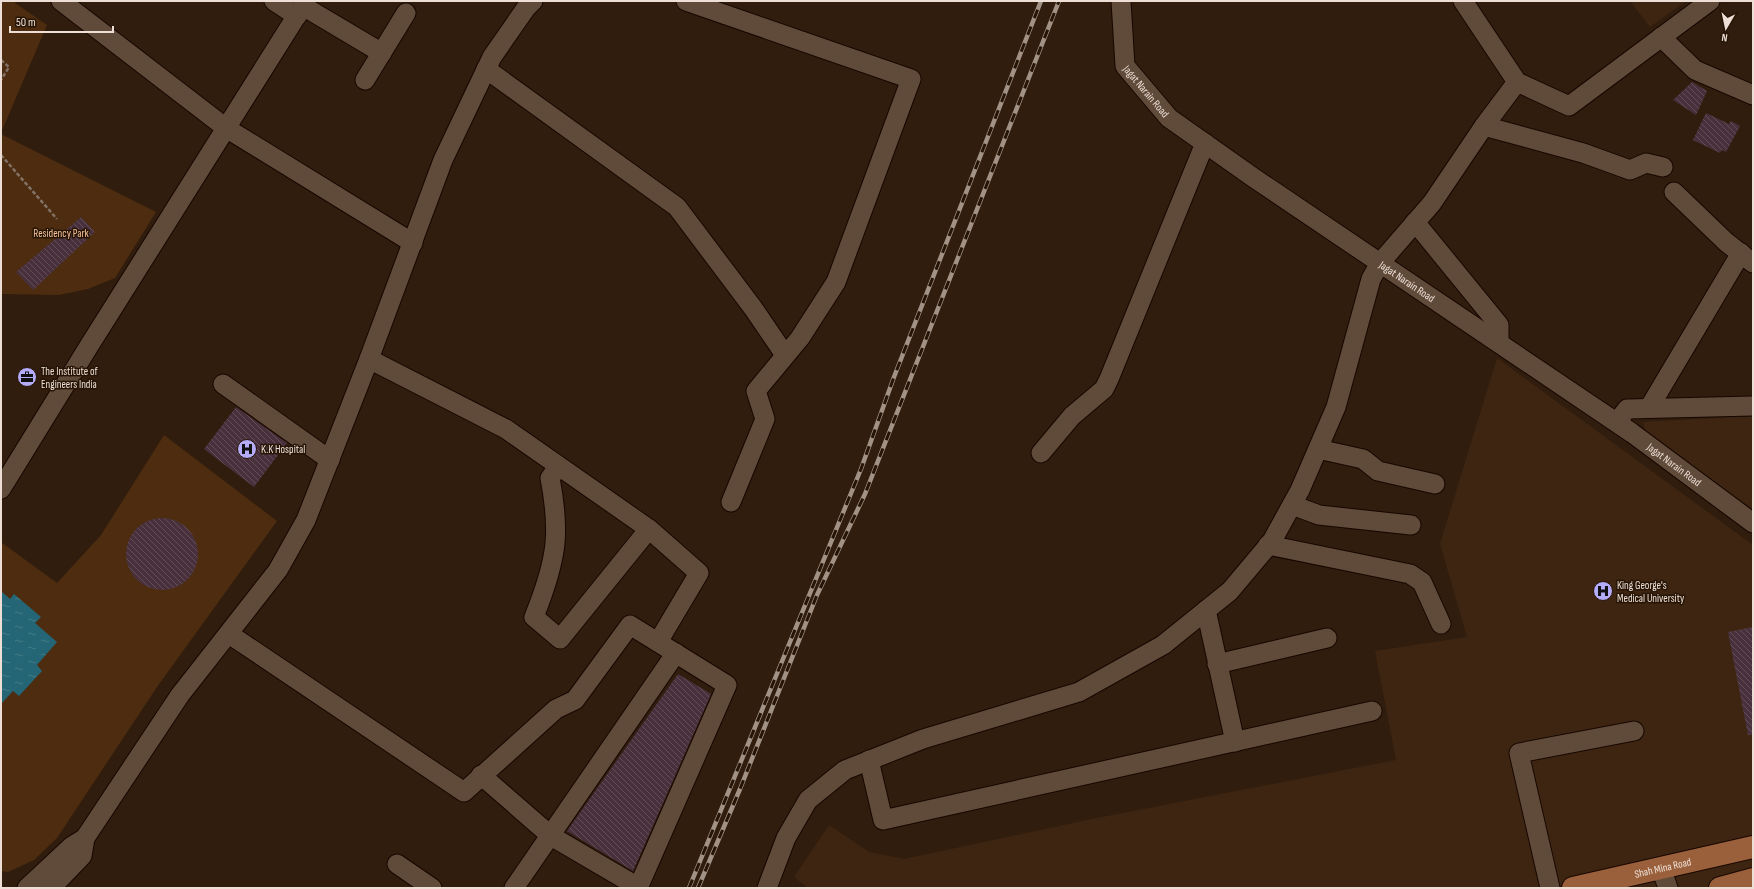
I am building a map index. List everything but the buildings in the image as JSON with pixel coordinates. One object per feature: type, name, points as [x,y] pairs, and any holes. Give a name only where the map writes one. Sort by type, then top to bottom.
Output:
[{"type":"main road","name":"Shah Mina Road","points":[[1573,888],[1664,878],[1753,847]]},
{"type":"main road","points":[[1720,888],[1753,880]]},
{"type":"street","points":[[61,1],[61,3],[226,128],[412,243]]},
{"type":"street","points":[[274,1],[302,8],[382,53]]},
{"type":"street","points":[[51,888],[82,856],[85,838],[180,695],[278,570],[306,520],[370,359],[443,160],[496,50],[526,8],[533,1]]},
{"type":"street","points":[[686,1],[911,79],[836,282],[800,338],[756,391],[765,419],[731,502]]},
{"type":"street","name":"Jagat Narain Road","points":[[1121,1],[1125,66],[1169,118],[1380,263],[1616,422],[1753,523]]},
{"type":"street","points":[[1463,1],[1517,82],[1569,106],[1710,1]]},
{"type":"street","points":[[1,489],[89,346],[302,8]]},
{"type":"street","points":[[366,80],[406,13]]},
{"type":"street","points":[[1661,37],[1695,70],[1753,95]]},
{"type":"street","points":[[486,69],[677,207],[753,308],[785,355]]},
{"type":"street","points":[[767,888],[786,838],[808,800],[845,770],[923,739],[1079,692],[1163,645],[1230,591],[1268,545],[1292,505],[1318,449],[1336,407],[1372,279],[1380,263],[1432,203],[1484,126],[1517,82]]},
{"type":"street","points":[[1484,126],[1583,153],[1630,170],[1646,163],[1663,167]]},
{"type":"street","points":[[1042,453],[1072,416],[1104,389],[1109,380],[1205,143]]},
{"type":"street","points":[[1649,408],[1747,258],[1726,242],[1674,192]]},
{"type":"street","points":[[1415,222],[1499,325],[1499,343]]},
{"type":"street","points":[[370,359],[506,429],[558,467],[649,529],[699,572],[658,642]]},
{"type":"street","points":[[223,384],[330,460]]},
{"type":"street","points":[[1616,422],[1627,409],[1753,406]]},
{"type":"street","points":[[1318,449],[1363,459],[1378,471],[1435,484]]},
{"type":"street","points":[[558,467],[550,478],[555,504],[555,544],[542,597],[534,617],[560,639],[649,529]]},
{"type":"street","points":[[1292,505],[1319,515],[1411,525]]},
{"type":"street","points":[[1268,545],[1410,574],[1422,582],[1441,624]]},
{"type":"street","points":[[1206,610],[1235,742]]},
{"type":"street","points":[[228,634],[464,792],[481,775],[556,709],[575,700],[630,625],[727,685],[638,887],[551,836],[481,775]]},
{"type":"street","points":[[1217,664],[1327,638]]},
{"type":"street","points":[[514,888],[676,653]]},
{"type":"street","points":[[869,760],[883,820],[1372,711]]},
{"type":"street","points":[[1550,888],[1519,753],[1634,731]]},
{"type":"street","points":[[27,888],[72,846],[85,838]]},
{"type":"street","points":[[398,864],[432,888]]},
{"type":"path","points":[[1,60],[9,67],[1,80]]},
{"type":"path","points":[[1,155],[57,219]]},
{"type":"shaded area","points":[[1630,1],[1686,1],[1650,27]]},
{"type":"shaded area","name":"King George's Medical University","points":[[1497,358],[1753,545],[1753,888],[808,888],[794,877],[829,825],[869,852],[904,859],[1087,820],[1396,760],[1375,651],[1467,637],[1440,544]]},
{"type":"shaded area","points":[[1753,416],[1753,509],[1646,432],[1643,422]]},
{"type":"green space","points":[[1,1],[16,1],[15,3],[47,25],[1,133]]},
{"type":"green space","name":"Residency Park","points":[[1,134],[156,212],[115,278],[88,289],[59,295],[1,294]]},
{"type":"green space","points":[[164,435],[277,521],[157,687],[57,838],[34,860],[8,872],[1,871],[1,542],[57,583],[101,535]]},
{"type":"water","points":[[1,591],[10,599],[14,594],[41,617],[35,623],[57,642],[37,665],[42,671],[19,696],[13,691],[1,704]]},
{"type":"railway","points":[[689,888],[861,469],[894,377],[1041,1]]},
{"type":"railway","points":[[698,888],[740,789],[817,595],[865,494],[1059,1]]},
{"type":"place","name":"The Institute of Engineers India","points":[[27,377]]},
{"type":"place","name":"K.K Hospital","points":[[247,449]]},
{"type":"place","name":"King George's Medical University","points":[[1603,591]]}]
